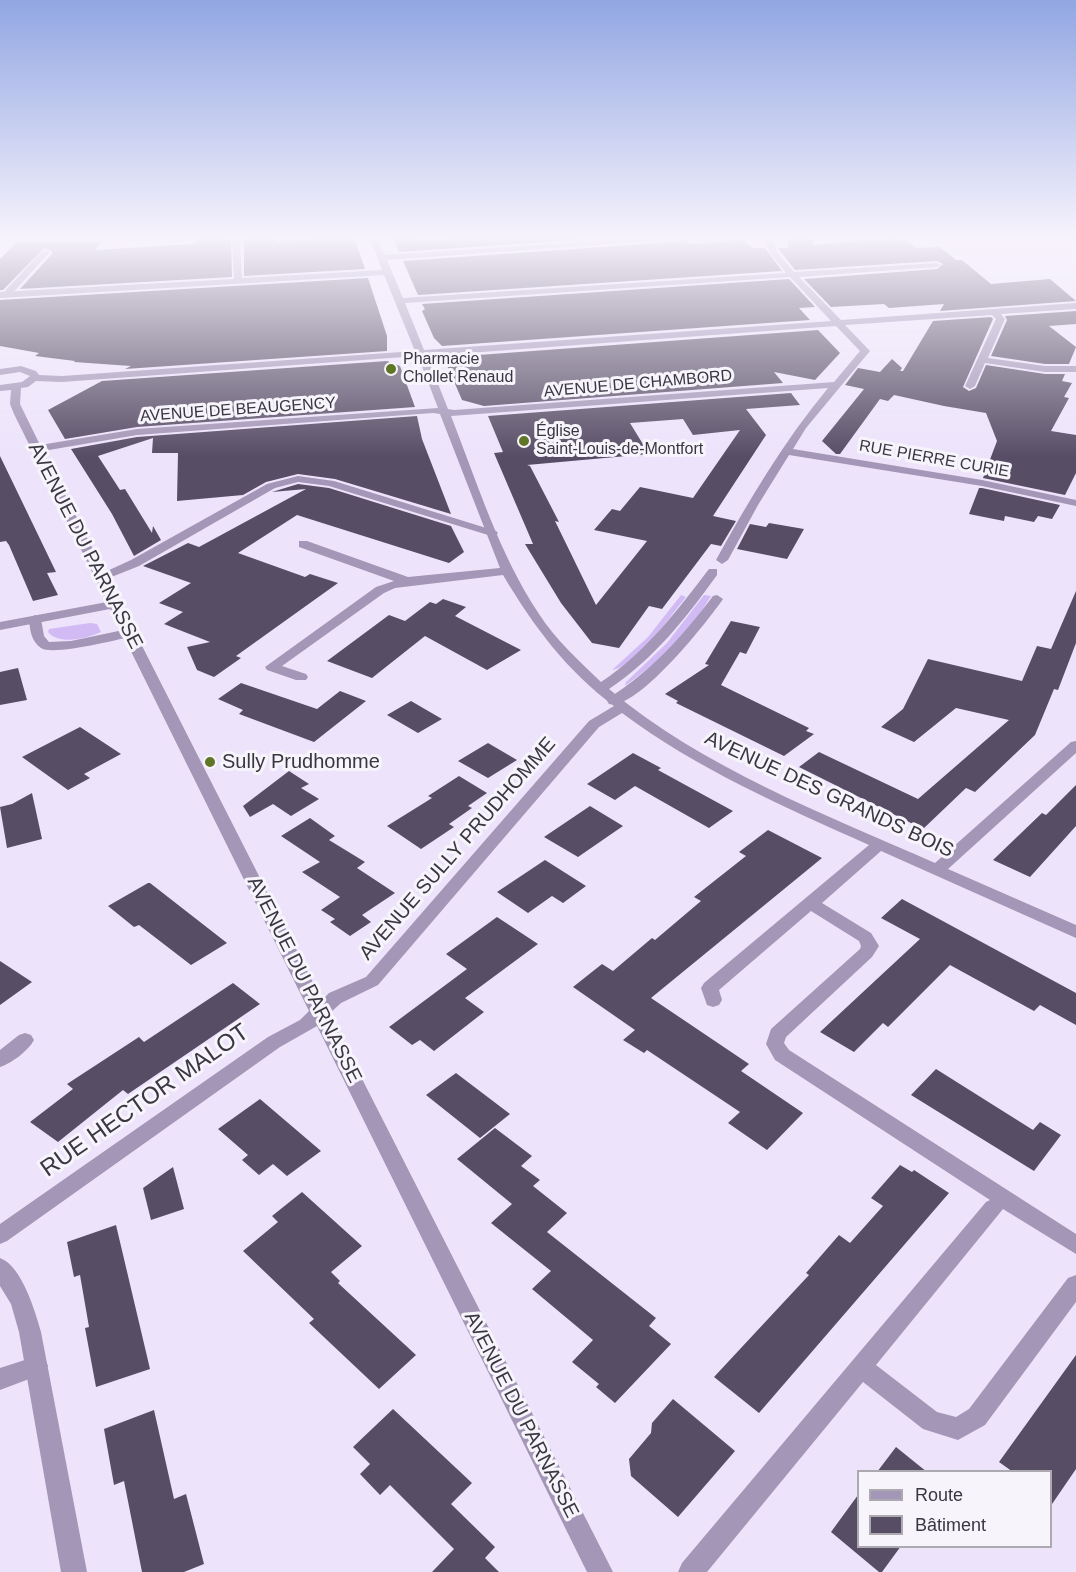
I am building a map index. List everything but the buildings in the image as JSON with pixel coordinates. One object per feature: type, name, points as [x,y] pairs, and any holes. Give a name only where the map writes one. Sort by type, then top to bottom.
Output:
[{"type":"street","name":"AVENUE DES GRANDS BOIS","points":[[403,310],[519,596],[540,628],[570,662],[599,689],[703,761],[879,845],[1076,932]]},
{"type":"street","points":[[722,560],[802,426],[866,351],[828,310]]},
{"type":"street","points":[[0,388],[16,387],[35,378],[62,379],[262,366],[421,352],[1016,310]]},
{"type":"street","points":[[970,386],[1001,319],[994,312]]},
{"type":"street","points":[[982,360],[1045,369],[1076,369]]},
{"type":"street","points":[[0,372],[24,370],[33,373],[35,378]]},
{"type":"street","name":"AVENUE DE CHAMBORD","points":[[443,412],[835,385]]},
{"type":"street","name":"AVENUE DU PARNASSE","points":[[16,387],[15,404],[36,449],[600,1572]]},
{"type":"street","name":"AVENUE DE BEAUGENCY","points":[[36,449],[137,432],[433,410],[443,412]]},
{"type":"street","name":"RUE PIERRE CURIE","points":[[787,451],[982,483],[1076,503]]},
{"type":"street","points":[[100,577],[135,563],[271,486],[298,479],[330,483],[492,533]]},
{"type":"street","points":[[303,544],[407,581]]},
{"type":"street","points":[[302,677],[272,667],[380,590],[407,581],[507,571]]},
{"type":"street","points":[[599,689],[628,670],[651,649],[713,572]]},
{"type":"street","name":"AVENUE SULLY PRUDHOMME","points":[[320,1012],[335,998],[372,981],[594,724],[611,712],[672,654],[717,599]]},
{"type":"street","points":[[0,626],[114,604]]},
{"type":"street","points":[[35,619],[38,637],[46,646],[71,645],[128,633]]},
{"type":"street","points":[[937,870],[1076,745]]},
{"type":"street","points":[[713,1000],[710,988],[879,845]]},
{"type":"street","points":[[810,903],[865,937],[870,946],[866,953],[777,1034],[775,1044],[783,1055],[1076,1245]]},
{"type":"street","name":"RUE HECTOR MALOT","points":[[0,1235],[274,1042],[306,1025],[320,1012]]},
{"type":"street","points":[[0,1060],[25,1040]]},
{"type":"street","points":[[691,1572],[993,1208]]},
{"type":"street","points":[[0,1267],[21,1301],[30,1332],[74,1572]]},
{"type":"street","points":[[861,1367],[931,1421],[958,1429],[977,1418],[1076,1285]]},
{"type":"street","points":[[0,1379],[37,1366]]},
{"type":"shaded area","points":[[681,595],[686,597],[642,650],[632,660],[612,670],[648,637]]},
{"type":"shaded area","points":[[704,595],[711,596],[696,620],[672,650],[625,686],[626,682],[667,643]]},
{"type":"shaded area","points":[[97,624],[101,632],[66,640],[59,639],[48,632],[49,629]]},
{"type":"place","name":"Pharmacie Chollet Renaud","points":[[391,369]]},
{"type":"place","name":"Église Saint-Louis-de-Montfort","points":[[524,441]]},
{"type":"place","name":"Sully Prudhomme","points":[[210,762]]}]
